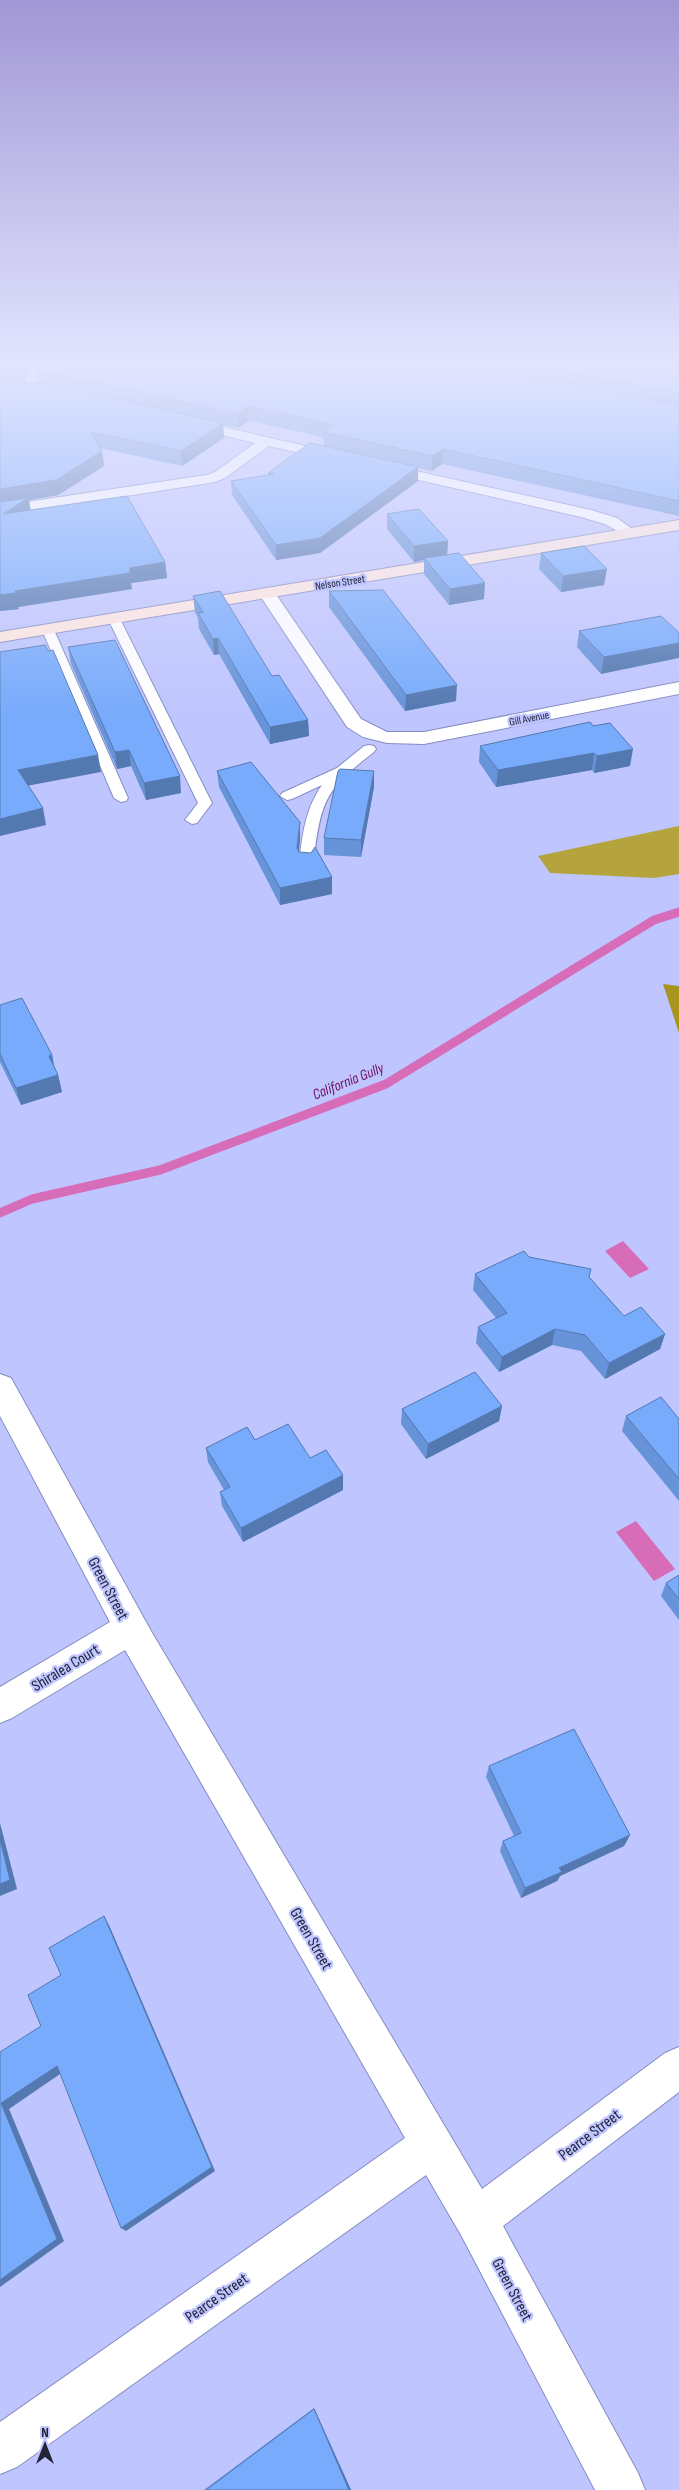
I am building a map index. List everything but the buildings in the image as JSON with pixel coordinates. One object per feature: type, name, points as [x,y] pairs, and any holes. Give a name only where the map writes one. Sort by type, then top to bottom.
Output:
[{"type":"street","points":[[0,511],[189,482]]},
{"type":"street","points":[[447,482],[585,513],[611,521],[630,533]]},
{"type":"street","name":"Nelson Street","points":[[0,638],[679,525]]},
{"type":"street","name":"Gill Avenue","points":[[267,594],[354,723],[374,743],[392,739],[424,738],[679,688]]},
{"type":"street","name":"Green Street","points":[[0,1387],[131,1628],[476,2220],[621,2490]]},
{"type":"street","name":"Shiralea Court","points":[[0,1706],[131,1628]]},
{"type":"street","name":"Pearce Street","points":[[476,2220],[679,2067]]},
{"type":"street","name":"Pearce Street","points":[[0,2450],[433,2144]]},
{"type":"lane","points":[[114,619],[204,803],[192,820]]},
{"type":"lane","points":[[48,630],[121,798]]},
{"type":"lane","points":[[306,865],[314,809],[320,795],[341,770],[374,743]]},
{"type":"lane","points":[[287,796],[341,770]]},
{"type":"shaded area","points":[[679,826],[679,874],[654,878],[550,873],[538,856]]},
{"type":"shaded area","points":[[663,984],[679,986],[679,1033]]},
{"type":"shaded area","points":[[623,1241],[649,1269],[630,1278],[605,1251]]},
{"type":"shaded area","points":[[636,1521],[675,1569],[654,1581],[616,1532]]},
{"type":"waterway","name":"California Gully","points":[[0,1213],[32,1199],[160,1170],[386,1084],[654,920],[679,912],[676,913]]}]
